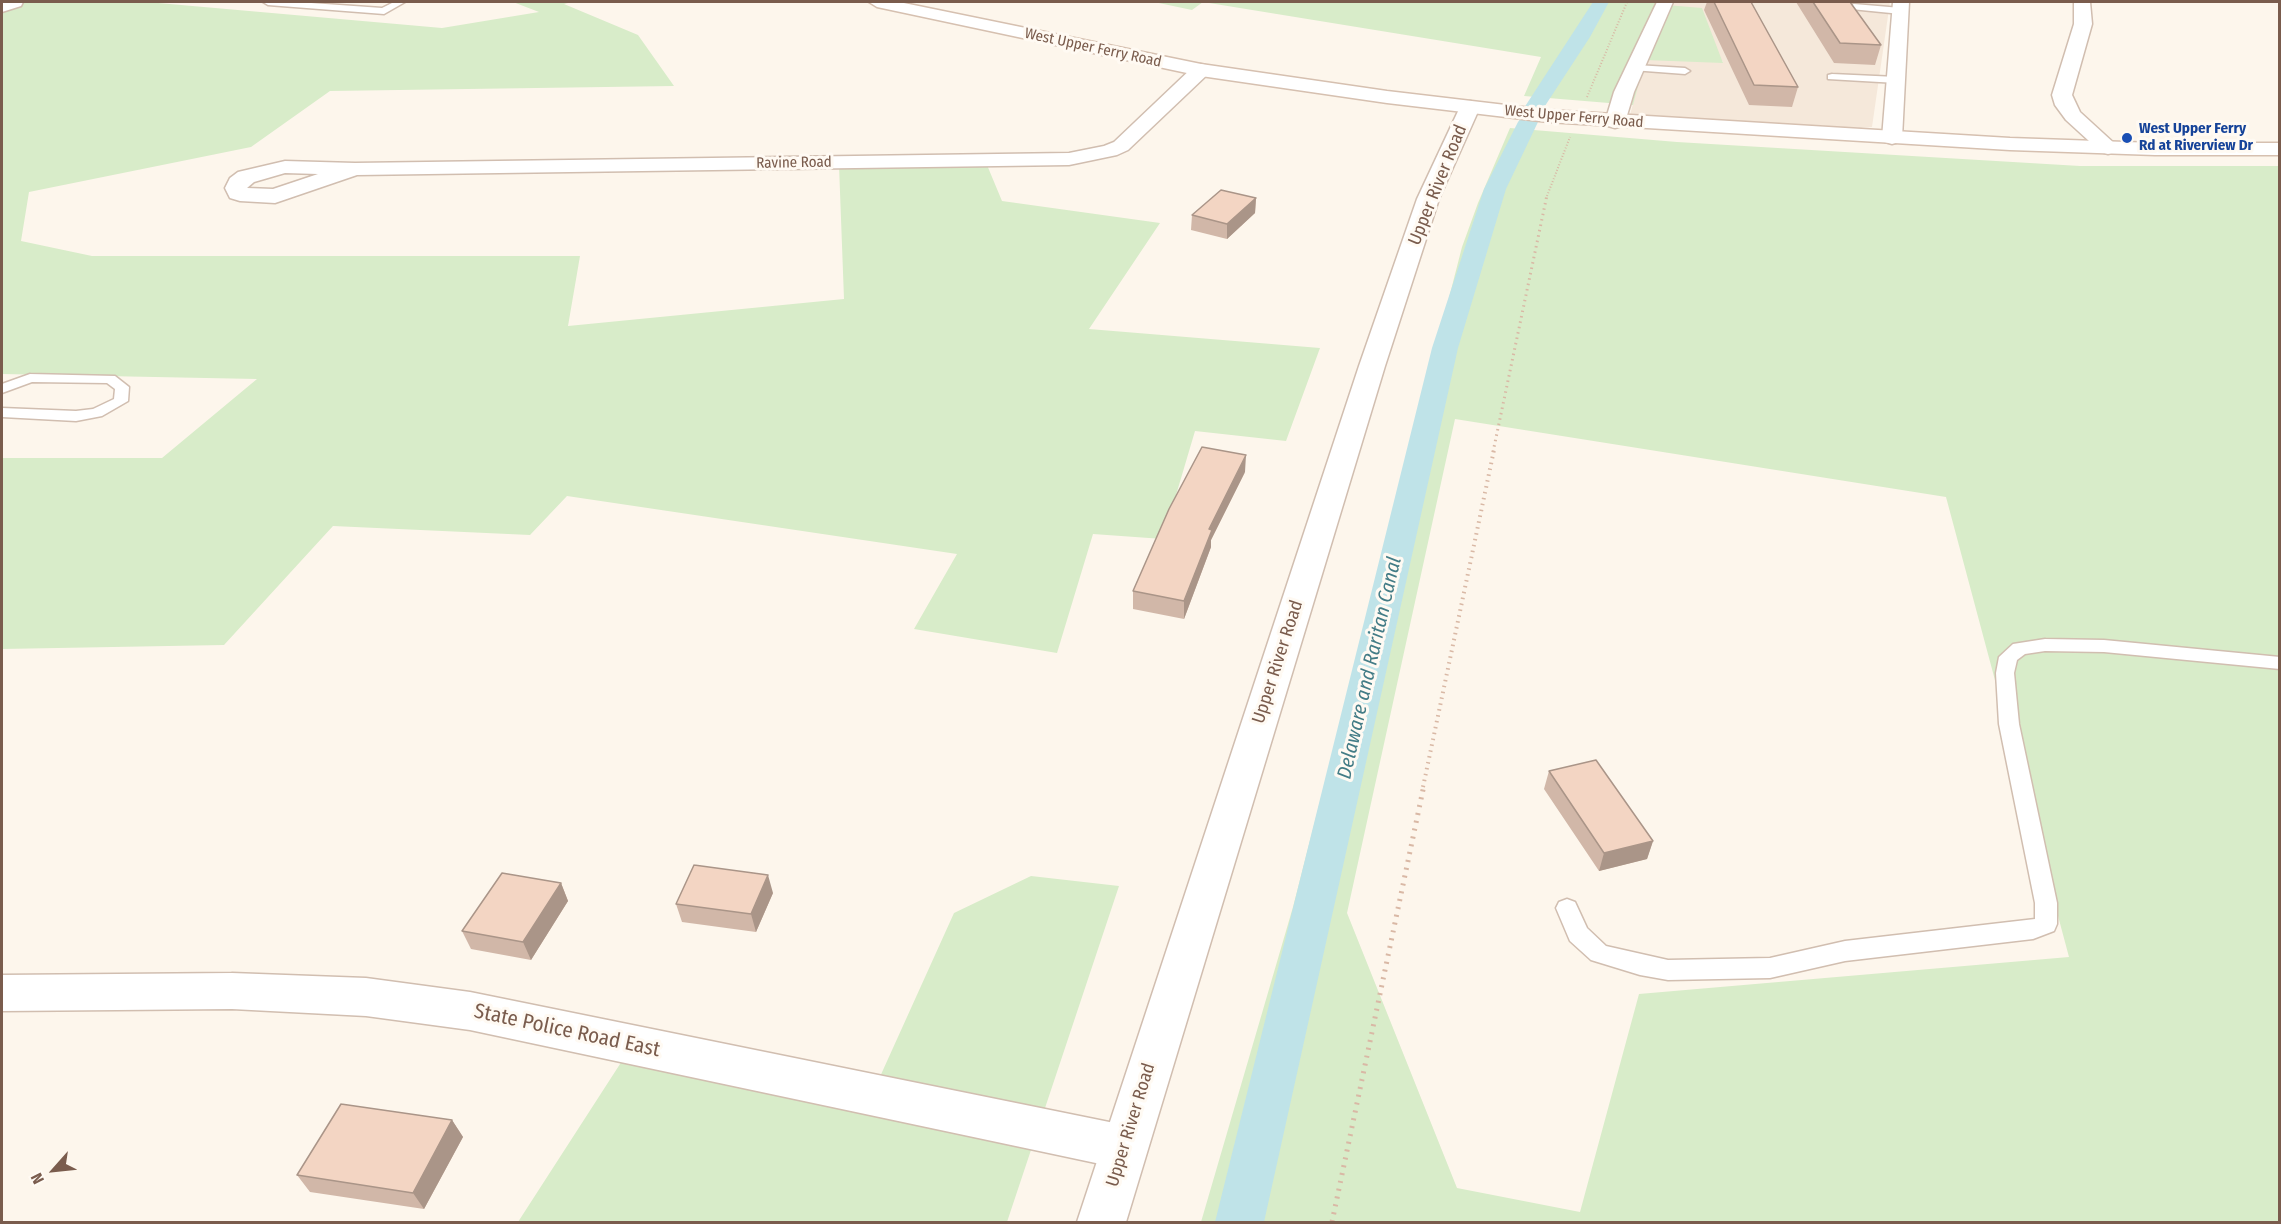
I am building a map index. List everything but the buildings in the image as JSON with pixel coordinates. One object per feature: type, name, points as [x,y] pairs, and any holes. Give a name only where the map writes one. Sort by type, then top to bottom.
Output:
[{"type":"street","points":[[2,8],[15,2]]},
{"type":"street","name":"West Upper Ferry Road","points":[[877,2],[1201,70],[1548,116],[1892,138],[2108,148],[2280,149]]},
{"type":"street","points":[[1615,122],[1624,92],[1665,2]]},
{"type":"street","points":[[2082,2],[2083,24],[2062,95],[2065,105],[2073,116],[2108,148]]},
{"type":"street","points":[[1892,138],[1901,6]]},
{"type":"street","name":"Ravine Road","points":[[355,169],[1069,159],[1110,151],[1121,146],[1201,70]]},
{"type":"street","name":"Upper River Road","points":[[1101,1222],[1394,300],[1428,199],[1470,107]]},
{"type":"street","name":"State Police Road East","points":[[2,993],[232,991],[366,998],[470,1011],[1124,1146]]},
{"type":"lane","points":[[268,2],[384,11],[400,2]]},
{"type":"lane","points":[[1854,7],[1901,6]]},
{"type":"lane","points":[[1636,68],[1686,71]]},
{"type":"lane","points":[[1832,77],[1897,80]]},
{"type":"lane","points":[[2,389],[30,378],[110,379],[122,387],[121,401],[97,413],[76,416],[2,412]]},
{"type":"lane","points":[[1567,908],[1578,934],[1599,953],[1640,965],[1668,970],[1770,968],[1845,951],[2033,930],[2046,924],[2046,903],[2009,724],[2005,673],[2008,657],[2020,648],[2044,645],[2104,646],[2280,663]]},
{"type":"path","points":[[1584,106],[1627,2]]},
{"type":"path","points":[[1332,1222],[1548,191],[1573,130]]},
{"type":"shaded area","points":[[1668,2],[1890,2],[1872,127],[1630,115],[1645,59],[1723,62],[1666,5]]},
{"type":"green space","points":[[16,2],[147,2],[442,28],[539,12],[513,2],[572,2],[564,4],[638,35],[674,86],[330,91],[251,147],[29,192],[21,241],[92,256],[580,256],[568,326],[844,299],[839,165],[987,165],[1002,201],[1160,223],[1089,329],[1320,348],[1286,441],[1195,431],[1163,539],[1093,534],[1057,653],[914,629],[957,554],[567,496],[530,535],[333,526],[224,645],[2,649],[2,458],[162,458],[257,379],[2,374],[2,8]]},
{"type":"green space","points":[[1154,2],[1203,2],[1192,10]]},
{"type":"green space","points":[[1203,2],[1668,2],[1666,5],[1702,8],[1723,63],[1645,60],[1633,105],[1524,96],[1541,57]]},
{"type":"green space","points":[[1510,128],[1677,142],[2080,166],[2279,166],[2279,1222],[1201,1222],[1293,907],[1462,247]],"holes":[[[1455,419],[1946,497],[2069,957],[1639,994],[1580,1212],[1457,1188],[1347,913]]]},
{"type":"green space","points":[[1031,876],[1119,886],[1007,1222],[518,1222],[631,1047],[869,1101],[954,913]]},
{"type":"waterway","name":"Delaware and Raritan Canal","points":[[1534,108],[1601,2]]},
{"type":"waterway","name":"Delaware and Raritan Canal","points":[[1239,1222],[1445,348],[1495,189],[1528,122]]},
{"type":"place","name":"West Upper Ferry Rd at Riverview Dr","points":[[2127,138]]}]
